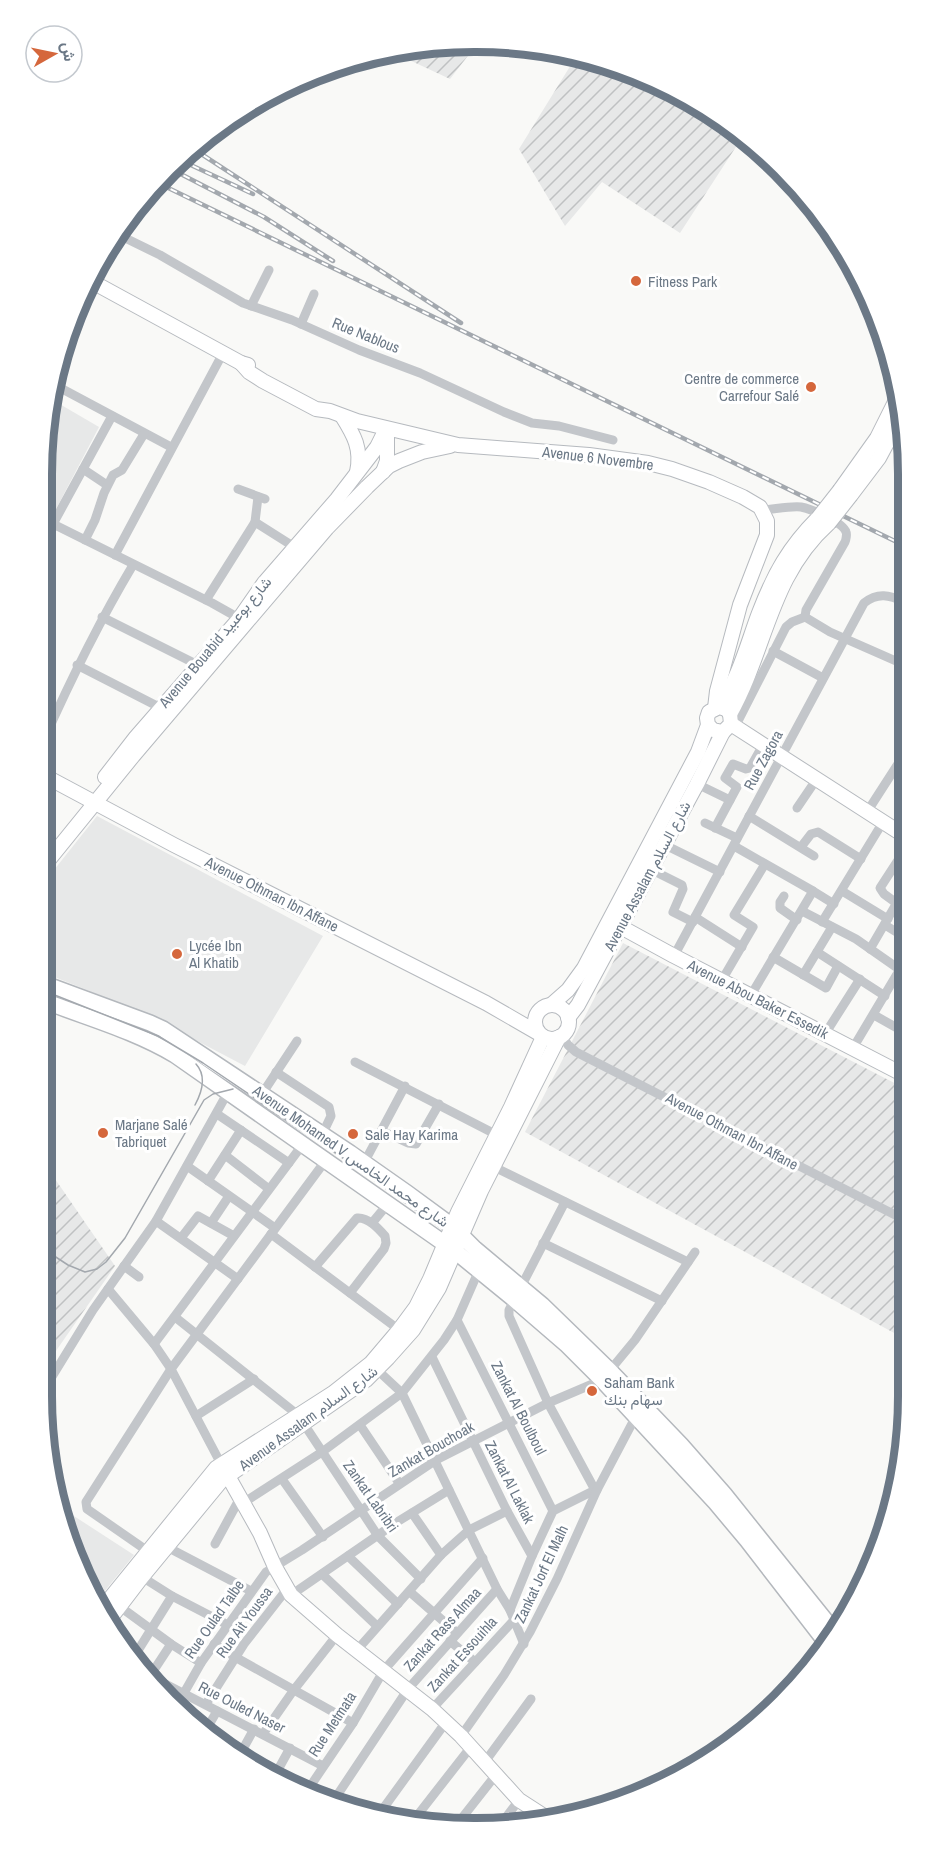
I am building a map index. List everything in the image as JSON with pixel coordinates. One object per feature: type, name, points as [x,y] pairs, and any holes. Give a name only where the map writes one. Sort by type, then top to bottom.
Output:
[{"type":"main road","name":"Avenue Mohamed V شارع محمد الخامس","points":[[52,987],[150,1023],[187,1044],[364,1162],[457,1230],[518,1293],[606,1375],[724,1494],[829,1626]]},
{"type":"main road","name":"Avenue Mohamed V شارع محمد الخامس","points":[[52,1003],[96,1018],[153,1042],[193,1066],[479,1270],[518,1293]]},
{"type":"main road","name":"Avenue Mohamed V شارع محمد الخامس","points":[[606,1375],[636,1416],[747,1540],[822,1637]]},
{"type":"street","name":"Rue Nablous","points":[[125,238],[160,255],[233,298],[301,324],[359,351],[420,373],[524,420],[559,426],[613,440]]},
{"type":"street","points":[[251,306],[269,270]]},
{"type":"street","name":"Avenue 6 Novembre","points":[[97,285],[241,363],[310,396],[336,413],[387,429],[458,445],[589,455],[648,463],[709,482],[743,496],[763,510]]},
{"type":"street","points":[[301,324],[314,294]]},
{"type":"street","points":[[115,555],[223,353]]},
{"type":"street","points":[[62,389],[171,447]]},
{"type":"street","name":"Avenue Assalam شارع السلام","points":[[846,493],[892,408]]},
{"type":"street","points":[[336,413],[358,445],[360,460],[356,475]]},
{"type":"street","points":[[112,416],[53,524],[206,600],[242,621]]},
{"type":"street","name":"Avenue Assalam شارع السلام","points":[[546,1006],[574,983],[650,869],[697,784],[726,719],[745,685],[780,589],[824,521],[846,493],[879,458],[895,428]]},
{"type":"street","points":[[383,472],[387,461],[387,429]]},
{"type":"street","name":"Avenue Bouabid شارع بوعبيد","points":[[52,854],[161,708],[198,665],[242,621],[264,583],[356,475],[387,429]]},
{"type":"street","points":[[85,540],[95,520],[107,485],[113,475],[122,470],[144,434]]},
{"type":"street","name":"Avenue Bouabid شارع بوعبيد","points":[[52,844],[91,801],[242,621],[327,528],[383,472],[399,461],[422,452],[458,445]]},
{"type":"street","points":[[83,469],[107,485]]},
{"type":"street","points":[[206,600],[255,522],[261,498],[238,489]]},
{"type":"street","points":[[724,688],[740,604],[765,540],[767,520],[763,510],[807,508],[838,524],[846,531],[843,547],[806,610],[805,617]]},
{"type":"street","name":"Avenue Assalam شارع السلام","points":[[726,719],[724,688],[735,682],[760,611],[779,568],[798,539],[824,521]]},
{"type":"street","points":[[255,522],[296,548]]},
{"type":"street","points":[[52,722],[77,665],[133,565]]},
{"type":"street","name":"Rue Zagora","points":[[674,956],[864,603],[877,595],[898,599]]},
{"type":"street","points":[[102,617],[198,665]]},
{"type":"street","points":[[805,617],[845,639],[898,662]]},
{"type":"street","points":[[805,617],[789,623],[773,651],[726,719],[816,780],[898,831]]},
{"type":"street","points":[[773,651],[823,678]]},
{"type":"street","points":[[77,665],[161,708]]},
{"type":"street","name":"Avenue Assalam شارع السلام","points":[[568,1018],[578,1005],[699,752],[708,725],[708,715],[726,719]]},
{"type":"street","points":[[763,745],[750,768],[746,769],[735,763],[727,771],[725,777],[737,786],[730,800],[710,825],[765,864],[834,904]]},
{"type":"street","points":[[867,812],[898,764]]},
{"type":"street","name":"Avenue Othman Ibn Affane","points":[[52,780],[502,1012],[541,1035]]},
{"type":"street","points":[[797,808],[816,780]]},
{"type":"street","points":[[697,784],[730,800]]},
{"type":"street","points":[[749,816],[814,856]]},
{"type":"street","points":[[822,922],[883,822]]},
{"type":"street","points":[[801,847],[811,834],[818,832],[861,859]]},
{"type":"street","points":[[663,844],[720,872]]},
{"type":"street","points":[[870,949],[895,903],[880,888],[898,860]]},
{"type":"street","points":[[722,980],[753,927],[734,915],[765,864]]},
{"type":"street","points":[[650,869],[682,885],[683,889],[673,910],[675,913],[694,920],[742,947]]},
{"type":"street","points":[[751,995],[813,891]]},
{"type":"street","points":[[842,891],[898,932]]},
{"type":"street","points":[[784,896],[779,905],[780,908],[832,927],[898,969]]},
{"type":"street","name":"Avenue Abou Baker Essedik","points":[[615,924],[898,1072]]},
{"type":"street","points":[[804,975],[832,927]]},
{"type":"street","points":[[817,952],[885,996]]},
{"type":"street","points":[[773,957],[826,988],[838,966]]},
{"type":"street","points":[[825,1034],[860,979]]},
{"type":"street","points":[[853,1048],[898,979]]},
{"type":"street","points":[[546,1006],[563,1009],[568,1018],[568,1026],[561,1036],[553,1039],[541,1035],[535,1020],[546,1006]]},
{"type":"street","name":"Avenue Othman Ibn Affane","points":[[502,1012],[522,1014],[546,1006]]},
{"type":"street","points":[[874,1015],[898,1026]]},
{"type":"street","name":"Avenue Assalam شارع السلام","points":[[489,1164],[497,1135],[525,1078],[541,1035]]},
{"type":"street","name":"Avenue Assalam شارع السلام","points":[[106,1602],[200,1487],[302,1419],[374,1367],[404,1333],[419,1322],[439,1288],[457,1230],[489,1164],[561,1036]]},
{"type":"street","name":"Avenue Othman Ibn Affane","points":[[561,1036],[576,1052],[898,1216]]},
{"type":"street","points":[[262,1094],[297,1041]]},
{"type":"street","points":[[355,1062],[497,1135]]},
{"type":"street","points":[[276,1072],[329,1107],[331,1116],[322,1135]]},
{"type":"street","points":[[364,1162],[405,1086]]},
{"type":"street","points":[[52,1377],[108,1289],[156,1221],[228,1092]]},
{"type":"street","points":[[382,1131],[408,1143],[416,1144],[439,1104]]},
{"type":"street","points":[[217,1114],[289,1163]]},
{"type":"street","points":[[208,1181],[240,1130]]},
{"type":"street","points":[[154,1344],[303,1144]]},
{"type":"street","points":[[225,1155],[270,1189]]},
{"type":"street","points":[[149,1552],[87,1509],[86,1502],[171,1369],[326,1160]]},
{"type":"street","points":[[489,1164],[688,1262]]},
{"type":"street","points":[[187,1166],[253,1211],[315,1267],[404,1333]]},
{"type":"street","points":[[212,1223],[230,1196]]},
{"type":"street","points":[[512,1615],[532,1556],[553,1511],[596,1490],[548,1403],[510,1320],[509,1310],[564,1202]]},
{"type":"street","points":[[372,1223],[387,1205]]},
{"type":"street","points":[[181,1238],[198,1216],[234,1236]]},
{"type":"street","points":[[315,1267],[354,1220],[361,1217],[372,1223],[385,1236],[385,1246],[350,1293]]},
{"type":"street","points":[[156,1221],[238,1279]]},
{"type":"street","points":[[543,1243],[662,1301]]},
{"type":"street","points":[[606,1375],[662,1301],[695,1252]]},
{"type":"street","points":[[124,1266],[139,1277]]},
{"type":"street","points":[[215,1544],[242,1501],[282,1479],[322,1452],[402,1393],[432,1357],[457,1320],[479,1270]]},
{"type":"street","points":[[108,1289],[154,1344],[171,1369],[260,1533],[289,1592],[337,1635],[432,1709],[461,1736],[519,1800],[540,1813]]},
{"type":"street","name":"Zankat Labribri","points":[[174,1317],[302,1419],[378,1536],[421,1579]]},
{"type":"street","name":"Zankat Al Boulboul","points":[[457,1320],[553,1511]]},
{"type":"street","name":"Zankat Al Laklak","points":[[432,1357],[507,1511],[532,1556]]},
{"type":"street","points":[[374,1367],[402,1393],[497,1589],[512,1615],[524,1644]]},
{"type":"street","name":"Zankat Bouchoak","points":[[275,1567],[436,1460],[606,1375]]},
{"type":"street","points":[[196,1416],[254,1379]]},
{"type":"street","name":"Zankat Jorf El Malh","points":[[461,1736],[524,1644],[557,1579],[596,1490],[636,1416]]},
{"type":"street","points":[[360,1425],[399,1483]]},
{"type":"street","name":"Avenue Assalam شارع السلام","points":[[113,1614],[215,1488],[224,1470]]},
{"type":"street","points":[[282,1479],[322,1537]]},
{"type":"street","name":"Rue Ait Youssa","points":[[206,1704],[235,1657],[289,1592],[322,1574],[449,1490]]},
{"type":"street","points":[[357,1650],[441,1555],[470,1530],[507,1511]]},
{"type":"street","points":[[412,1513],[441,1555]]},
{"type":"street","points":[[167,1547],[250,1592]]},
{"type":"street","points":[[348,1556],[398,1604]]},
{"type":"street","name":"Rue Metmata","points":[[311,1785],[353,1723],[384,1671],[483,1558]]},
{"type":"street","name":"Rue Oulad Talbe","points":[[182,1701],[201,1663],[250,1592],[266,1572],[275,1567]]},
{"type":"street","points":[[322,1574],[377,1626]]},
{"type":"street","points":[[142,1577],[172,1596],[228,1625]]},
{"type":"street","name":"Zankat Rass Almaa","points":[[338,1796],[408,1689],[497,1589]]},
{"type":"street","points":[[410,1592],[458,1632]]},
{"type":"street","points":[[138,1650],[172,1596]]},
{"type":"street","points":[[119,1606],[201,1663]]},
{"type":"street","name":"Zankat Essouihla","points":[[432,1709],[475,1662],[512,1615]]},
{"type":"street","points":[[263,1734],[293,1690],[337,1635]]},
{"type":"street","points":[[450,1641],[475,1662]]},
{"type":"street","points":[[153,1670],[171,1644]]},
{"type":"street","points":[[214,1644],[353,1723]]},
{"type":"street","name":"Rue Ouled Naser","points":[[168,1686],[323,1766]]},
{"type":"street","points":[[484,1763],[531,1699]]},
{"type":"street","points":[[209,1724],[217,1711]]},
{"type":"street","points":[[384,1808],[446,1722]]},
{"type":"street","points":[[243,1749],[254,1729]]},
{"type":"street","points":[[278,1770],[290,1748]]},
{"type":"street","points":[[418,1815],[470,1748]]},
{"type":"street","points":[[462,1818],[495,1776]]},
{"type":"street","points":[[506,1818],[519,1800]]},
{"type":"shaded area","points":[[471,52],[450,79],[406,59]]},
{"type":"shaded area","points":[[571,64],[611,75],[662,96],[710,124],[738,144],[680,233],[602,182],[565,226],[519,149]]},
{"type":"shaded area","points":[[59,404],[99,427],[56,509],[52,507],[52,475]]},
{"type":"shaded area","name":"Lycée Ibn Al Khatib","points":[[97,816],[323,936],[245,1066],[142,1012],[52,976],[52,872]]},
{"type":"shaded area","points":[[623,943],[898,1085],[898,1335],[525,1132]]},
{"type":"shaded area","points":[[52,1175],[115,1266],[52,1357]]},
{"type":"shaded area","points":[[69,1513],[134,1555],[102,1594],[85,1558]]},
{"type":"tram line","points":[[52,994],[158,1036],[203,1063],[345,1159],[415,1210]]},
{"type":"tram line","points":[[195,1105],[202,1084],[201,1074],[196,1064]]},
{"type":"tram line","points":[[52,1255],[85,1272],[97,1269],[106,1262],[125,1238],[204,1100],[213,1094],[233,1089]]},
{"type":"railway","points":[[200,154],[461,323]]},
{"type":"railway","points":[[189,164],[253,194]]},
{"type":"railway","points":[[179,173],[264,217],[333,261]]},
{"type":"railway","points":[[166,187],[898,543]]},
{"type":"place","name":"Fitness Park","points":[[636,281]]},
{"type":"place","name":"Centre de commerce Carrefour Salé","points":[[811,387]]},
{"type":"place","name":"Lycée Ibn Al Khatib","points":[[177,954]]},
{"type":"place","name":"Marjane Salé Tabriquet","points":[[103,1133]]},
{"type":"place","name":"Sale Hay Karima","points":[[353,1134]]},
{"type":"place","name":"Saham Bank سهام بنك","points":[[592,1391]]}]
